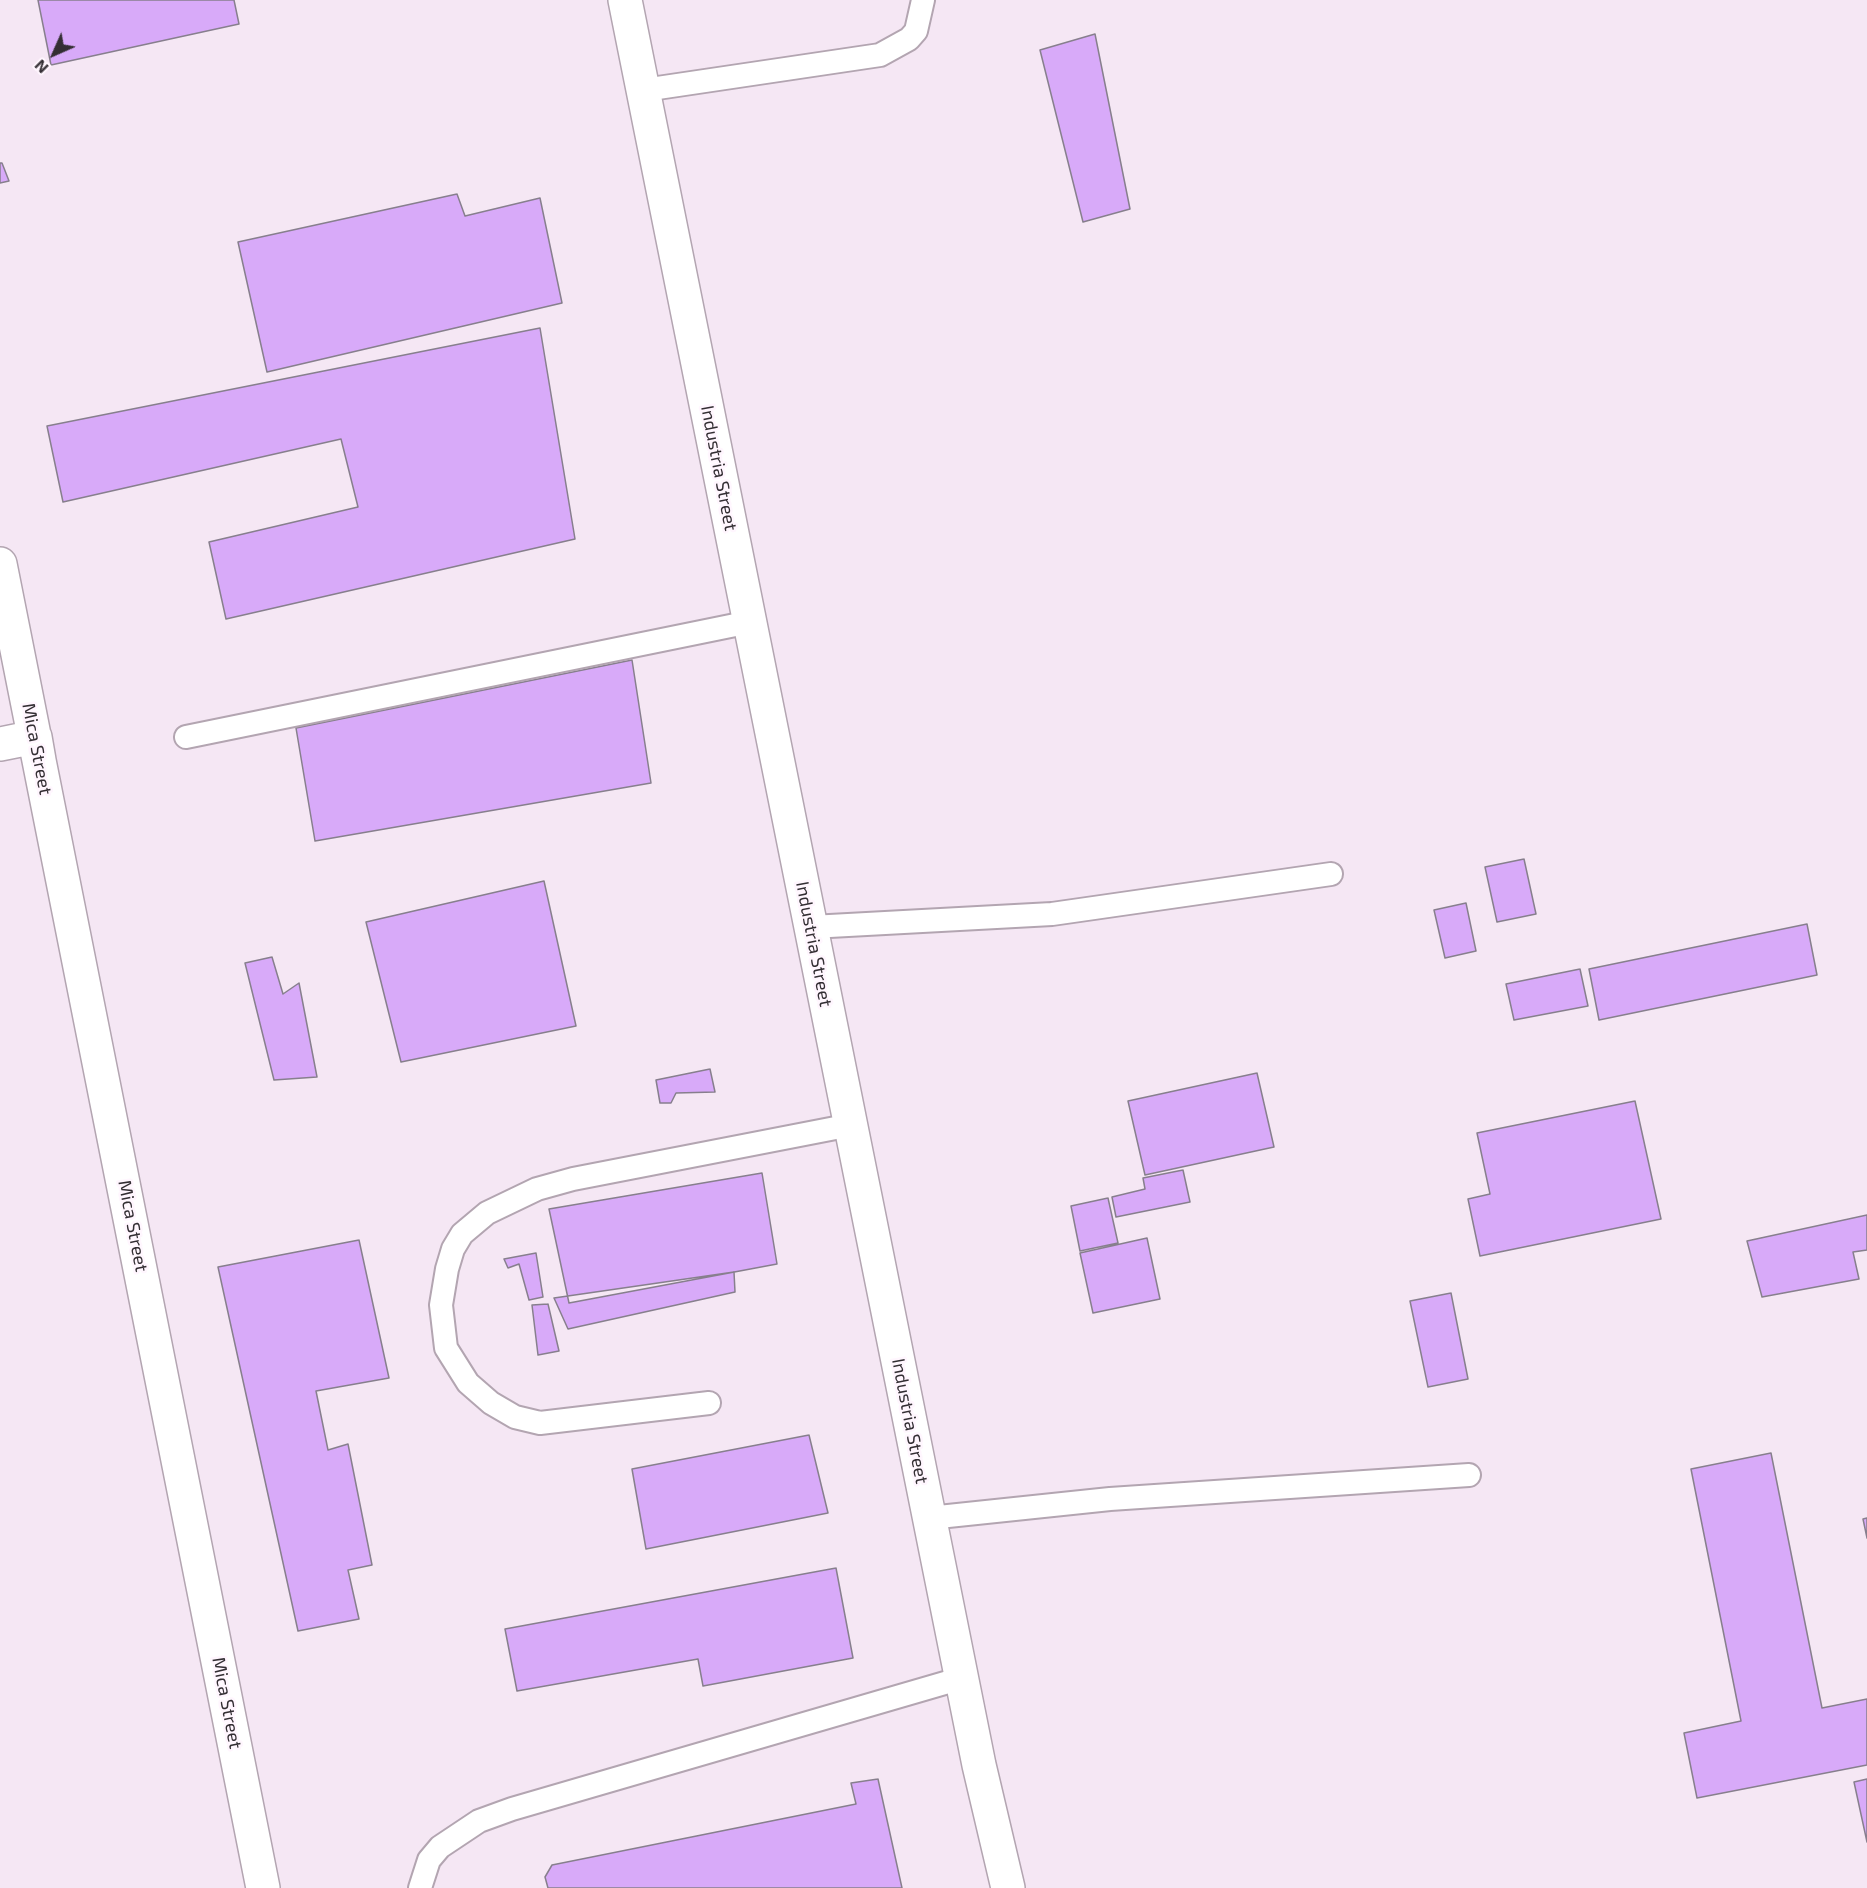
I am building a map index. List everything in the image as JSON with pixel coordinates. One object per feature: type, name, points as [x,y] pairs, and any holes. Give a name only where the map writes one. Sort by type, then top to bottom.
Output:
[{"type":"street","name":"Industria Street","points":[[625,0],[929,1518],[1008,1888]]},
{"type":"street","name":"Mica Street","points":[[0,564],[258,1863]]},
{"type":"street","points":[[0,744],[37,749]]},
{"type":"lane","points":[[644,90],[880,54],[909,39],[916,31],[922,0]]},
{"type":"lane","points":[[186,737],[750,622]]},
{"type":"lane","points":[[811,927],[1052,914],[1331,874]]},
{"type":"lane","points":[[709,1403],[540,1423],[515,1417],[491,1403],[468,1383],[446,1348],[441,1305],[453,1249],[462,1234],[487,1213],[537,1190],[573,1179],[851,1125]]},
{"type":"lane","points":[[929,1518],[1110,1499],[1469,1474]]},
{"type":"lane","points":[[420,1888],[429,1860],[440,1847],[479,1821],[512,1809],[962,1678]]},
{"type":"building","points":[[38,0],[234,0],[239,24],[51,65]]},
{"type":"building","points":[[1095,34],[1130,209],[1083,222],[1040,50]]},
{"type":"building","points":[[0,163],[2,163],[9,181],[0,183]]},
{"type":"building","points":[[457,194],[465,216],[540,198],[562,303],[267,372],[238,242]]},
{"type":"building","points":[[540,328],[575,539],[226,619],[209,542],[358,507],[341,439],[63,502],[47,426]]},
{"type":"building","points":[[632,660],[651,783],[315,841],[296,728]]},
{"type":"building","points":[[1524,859],[1536,914],[1497,922],[1485,867]]},
{"type":"building","points":[[544,881],[576,1026],[401,1062],[366,922]]},
{"type":"building","points":[[1466,903],[1476,951],[1445,958],[1434,910]]},
{"type":"building","points":[[1807,924],[1817,975],[1599,1020],[1589,969]]},
{"type":"building","points":[[272,957],[283,994],[299,983],[317,1077],[274,1080],[245,963]]},
{"type":"building","points":[[1580,969],[1588,1006],[1514,1020],[1506,984]]},
{"type":"building","points":[[710,1069],[715,1092],[676,1093],[671,1103],[660,1103],[656,1080]]},
{"type":"building","points":[[1257,1073],[1274,1147],[1145,1175],[1128,1101]]},
{"type":"building","points":[[1635,1101],[1661,1219],[1480,1256],[1468,1199],[1490,1194],[1477,1133]]},
{"type":"building","points":[[1183,1170],[1190,1202],[1116,1217],[1112,1197],[1145,1189],[1143,1178]]},
{"type":"building","points":[[762,1173],[777,1264],[569,1303],[549,1209]]},
{"type":"building","points":[[1108,1198],[1118,1243],[1080,1251],[1071,1206]]},
{"type":"building","points":[[1867,1215],[1867,1250],[1853,1252],[1859,1279],[1762,1297],[1747,1241]]},
{"type":"building","points":[[1147,1238],[1160,1299],[1093,1313],[1080,1253]]},
{"type":"building","points":[[359,1240],[389,1378],[316,1391],[328,1450],[348,1444],[372,1565],[348,1570],[359,1619],[298,1631],[218,1267]]},
{"type":"building","points":[[536,1253],[543,1297],[529,1300],[519,1264],[508,1268],[504,1259]]},
{"type":"building","points":[[734,1272],[735,1292],[568,1329],[554,1298]]},
{"type":"building","points":[[1451,1293],[1468,1379],[1428,1387],[1410,1301]]},
{"type":"building","points":[[548,1304],[559,1351],[538,1355],[532,1305]]},
{"type":"building","points":[[809,1435],[828,1513],[646,1549],[632,1469]]},
{"type":"building","points":[[1771,1453],[1822,1708],[1867,1699],[1867,1765],[1697,1798],[1684,1733],[1741,1721],[1691,1469]]},
{"type":"building","points":[[1867,1518],[1867,1538],[1863,1519]]},
{"type":"building","points":[[836,1568],[853,1658],[703,1686],[698,1659],[517,1691],[505,1629]]},
{"type":"building","points":[[878,1779],[902,1888],[548,1888],[545,1877],[552,1865],[856,1804],[851,1783]]},
{"type":"building","points":[[1867,1779],[1867,1842],[1854,1782]]}]
